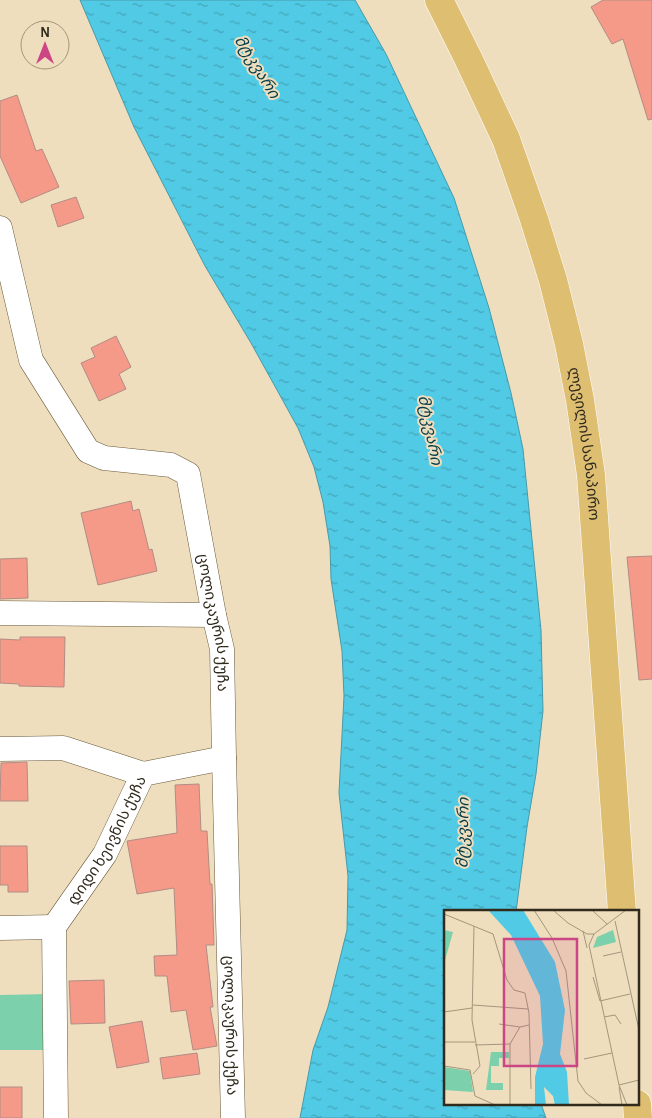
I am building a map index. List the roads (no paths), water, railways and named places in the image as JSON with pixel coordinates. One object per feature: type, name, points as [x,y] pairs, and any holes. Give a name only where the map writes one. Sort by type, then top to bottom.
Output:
[{"type":"main road","name":"ლევილის სანაპირო","points":[[439,0],[506,138],[553,280],[569,344],[580,400],[591,475],[622,910]]},
{"type":"street","name":"ცოლიკაურის ქუჩა","points":[[0,228],[31,360],[88,451],[104,458],[170,465],[188,474],[222,649],[233,1118]]},
{"type":"street","points":[[0,613],[214,615]]},
{"type":"street","points":[[0,749],[64,748],[143,774]]},
{"type":"street","name":"დიდი ხეივნის ქუჩა","points":[[54,927],[106,854],[143,774],[224,758]]},
{"type":"street","points":[[0,928],[54,927],[56,1118]]},
{"type":"water","name":"მტკვარი","points":[[80,0],[355,0],[386,54],[454,198],[489,308],[523,449],[541,630],[543,711],[516,910],[444,910],[444,1106],[542,1106],[546,1118],[300,1118],[313,1050],[328,1007],[347,930],[348,876],[339,793],[344,696],[342,651],[331,579],[330,546],[323,502],[314,467],[298,428],[251,343],[205,266],[134,127]]}]
